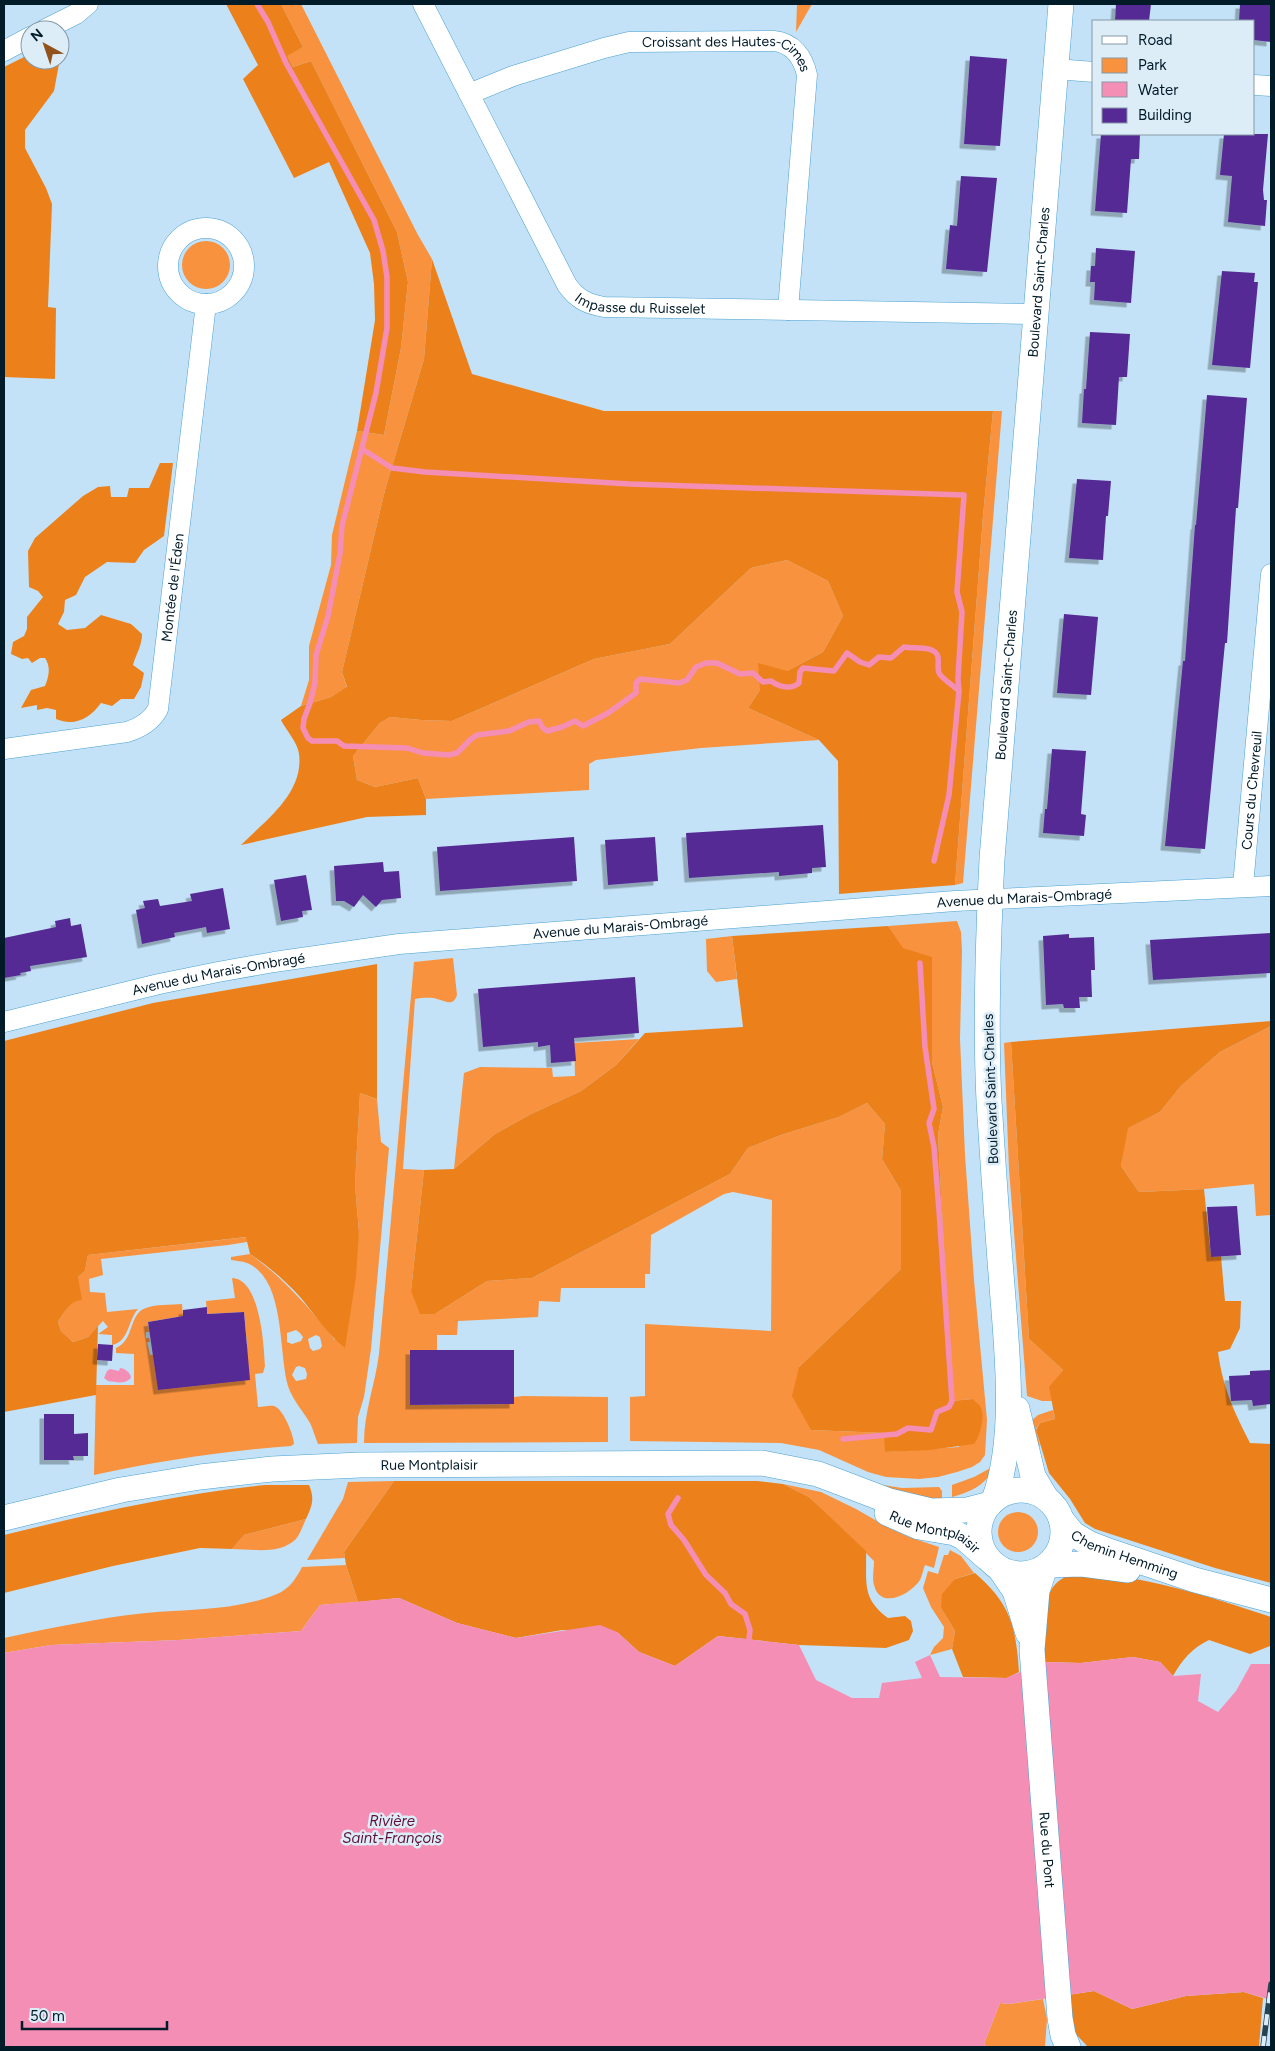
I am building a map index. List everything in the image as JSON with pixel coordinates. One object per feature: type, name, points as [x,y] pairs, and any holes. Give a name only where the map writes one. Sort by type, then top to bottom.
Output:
[{"type":"street","points":[[64,20],[76,14],[88,4]]},
{"type":"street","name":"Impasse du Ruisselet","points":[[423,4],[567,285],[580,300],[590,305],[604,307],[1037,314]]},
{"type":"street","name":"Boulevard Saint-Charles","points":[[992,1502],[1002,1477],[1006,1453],[1008,1367],[989,1090],[990,899],[1061,4]]},
{"type":"street","name":"Croissant des Hautes-Cimes","points":[[469,94],[499,81],[629,42],[774,41],[788,45],[796,51],[805,66],[808,80],[788,310]]},
{"type":"street","points":[[4,51],[20,42]]},
{"type":"street","points":[[1055,69],[1092,72]]},
{"type":"street","points":[[1255,85],[1271,86]]},
{"type":"street","name":"Montée de l'Éden","points":[[4,749],[127,732],[145,724],[158,709],[206,304]]},
{"type":"street","name":"Cours du Chevreuil","points":[[1243,886],[1271,574]]},
{"type":"street","name":"Avenue du Marais-Ombragé","points":[[4,1022],[159,984],[274,962],[386,946],[990,899],[1271,886]]},
{"type":"street","name":"Boulevard Saint-Charles","points":[[1008,1367],[1029,1464],[1033,1476],[1046,1498]]},
{"type":"street","name":"Rue Montplaisir","points":[[4,1518],[121,1490],[191,1478],[263,1470],[331,1466],[762,1463],[780,1465],[818,1474],[889,1501],[931,1512],[967,1510],[992,1502]]},
{"type":"street","name":"Rue Montplaisir","points":[[855,1489],[880,1508],[905,1522],[962,1537],[974,1545],[995,1565]]},
{"type":"street","points":[[1019,1490],[1034,1492],[1046,1498],[1055,1507],[1061,1519],[1064,1532],[1058,1552],[1047,1566],[1037,1591],[1032,1650],[1015,1591],[982,1550],[979,1538],[982,1516],[992,1502],[1005,1493],[1019,1490]]},
{"type":"street","name":"Chemin Hemming","points":[[1061,1519],[1073,1534],[1090,1544],[1195,1580],[1271,1600]]},
{"type":"street","points":[[995,1565],[1012,1574],[1025,1575],[1047,1566]]},
{"type":"street","name":"Chemin Hemming","points":[[1047,1566],[1103,1566],[1195,1580]]},
{"type":"street","name":"Rue du Pont","points":[[1032,1650],[1060,2018],[1063,2035],[1068,2047]]},
{"type":"green space","points":[[281,4],[301,4],[432,259],[424,359],[385,490],[342,672],[347,688],[331,697],[301,706],[309,680],[309,646],[331,565],[332,535],[357,431],[384,435],[401,348],[408,282],[397,232],[311,61],[293,67],[286,55],[303,47]]},
{"type":"green space","points":[[797,4],[812,4],[796,32]]},
{"type":"green space","points":[[201,241],[211,241],[223,248],[230,260],[230,270],[223,282],[211,289],[201,289],[193,285],[186,278],[182,270],[182,260],[186,252],[193,245]]},
{"type":"green space","points":[[993,411],[1002,411],[963,883],[955,885],[983,516]]},
{"type":"green space","points":[[787,560],[828,581],[843,616],[823,652],[787,671],[760,690],[748,708],[819,740],[701,748],[596,760],[589,764],[589,790],[426,799],[418,778],[375,787],[357,780],[353,756],[380,723],[390,717],[452,721],[594,659],[670,644],[751,568]]},
{"type":"green space","points":[[957,921],[961,932],[962,951],[960,1039],[965,1155],[987,1420],[985,1455],[980,1462],[957,1472],[919,1479],[886,1477],[868,1472],[819,1450],[781,1443],[630,1441],[630,1397],[645,1396],[645,1324],[771,1331],[772,1200],[733,1192],[724,1194],[651,1235],[650,1274],[645,1274],[645,1288],[561,1288],[560,1302],[539,1301],[538,1317],[458,1321],[457,1335],[437,1335],[437,1350],[410,1405],[514,1404],[514,1397],[523,1396],[608,1397],[608,1442],[364,1443],[366,1420],[379,1354],[414,962],[453,958],[457,995],[455,999],[449,1002],[435,998],[415,999],[403,1169],[424,1170],[411,1291],[435,1314],[487,1281],[532,1278],[730,1174],[748,1148],[781,1135],[839,1117],[867,1103],[885,1124],[882,1159],[901,1191],[901,1269],[799,1367],[811,1430],[885,1433],[885,1452],[959,1447],[972,1399],[952,1401],[938,1135],[943,1107],[932,1062],[931,996],[888,926]]},
{"type":"green space","points":[[732,936],[737,979],[716,982],[707,971],[706,939]]},
{"type":"green space","points":[[1271,1026],[1271,1215],[1256,1216],[1254,1184],[1204,1189],[1139,1192],[1121,1166],[1127,1128],[1160,1112],[1181,1086],[1220,1052]]},
{"type":"green space","points":[[639,1039],[616,1065],[581,1091],[531,1114],[495,1134],[454,1169],[464,1073],[480,1067],[552,1068],[553,1077],[575,1076],[574,1043]]},
{"type":"green space","points":[[1011,1042],[1029,1339],[1063,1370],[1050,1387],[1052,1401],[1042,1401],[1027,1396],[1009,1169],[1004,1043]]},
{"type":"green space","points":[[360,1093],[377,1099],[381,1142],[389,1148],[371,1349],[364,1397],[358,1417],[357,1443],[318,1444],[310,1423],[288,1386],[278,1318],[268,1284],[260,1271],[247,1263],[231,1260],[231,1257],[250,1254],[262,1263],[296,1294],[335,1340],[359,1232],[355,1185]],"holes":[[[296,1330],[303,1337],[301,1341],[292,1344],[287,1342],[287,1333]],[[316,1335],[320,1337],[322,1346],[320,1349],[313,1351],[310,1348],[308,1339]],[[296,1367],[305,1368],[306,1379],[296,1381],[292,1375]]]},
{"type":"green space","points":[[247,1237],[247,1242],[228,1245],[101,1259],[103,1275],[89,1279],[90,1292],[105,1293],[107,1312],[138,1309],[125,1335],[122,1340],[112,1345],[112,1335],[98,1334],[108,1327],[103,1321],[88,1337],[73,1342],[61,1331],[58,1322],[69,1305],[74,1301],[78,1277],[85,1271],[88,1255]]},
{"type":"green space","points":[[232,1278],[242,1281],[249,1290],[259,1316],[264,1345],[265,1366],[263,1373],[255,1374],[258,1407],[274,1406],[281,1412],[292,1435],[294,1444],[291,1446],[192,1457],[94,1475],[96,1385],[134,1385],[134,1354],[116,1353],[116,1348],[126,1339],[136,1316],[146,1308],[159,1305],[182,1304],[183,1316],[148,1322],[149,1332],[146,1332],[146,1338],[149,1338],[150,1342],[147,1342],[150,1355],[247,1344],[244,1312],[207,1314],[206,1301],[235,1298]]},
{"type":"green space","points":[[1053,1410],[1055,1419],[1040,1423],[1036,1429],[1040,1446],[1033,1446],[1031,1421],[1038,1415]]},
{"type":"green space","points":[[998,1464],[979,1486],[952,1497],[952,1485],[974,1477]]},
{"type":"green space","points":[[394,1481],[344,1552],[345,1558],[307,1560],[343,1499],[348,1482]]},
{"type":"green space","points":[[783,1484],[821,1492],[889,1528],[939,1547],[934,1568],[925,1565],[920,1580],[903,1595],[896,1598],[882,1597],[877,1593],[874,1585],[874,1561],[809,1497]]},
{"type":"green space","points":[[883,1485],[902,1488],[939,1487],[942,1491],[942,1501],[883,1488]]},
{"type":"green space","points":[[1018,1512],[1032,1518],[1038,1532],[1032,1546],[1018,1552],[1004,1546],[998,1532],[1004,1518]]},
{"type":"green space","points":[[306,1519],[295,1540],[281,1548],[265,1550],[232,1549],[244,1535]]},
{"type":"green space","points":[[950,1550],[961,1556],[974,1573],[955,1579],[941,1608],[955,1631],[952,1649],[930,1655],[934,1647],[943,1638],[944,1627],[931,1607],[923,1588],[928,1571],[938,1574],[944,1555],[948,1555]]},
{"type":"green space","points":[[346,1565],[358,1602],[320,1605],[301,1631],[179,1640],[51,1645],[4,1653],[4,1638],[110,1618],[245,1604],[281,1592],[292,1583],[302,1567]]},
{"type":"green space","points":[[1043,1999],[1047,2019],[1045,2047],[988,2047],[984,2044],[1000,2003],[1009,2004]]},
{"type":"shaded area","points":[[226,4],[281,4],[303,47],[287,56],[293,67],[311,61],[397,232],[408,282],[401,348],[384,435],[357,431],[375,320],[374,284],[370,253],[329,162],[294,178],[243,79],[258,65]]},
{"type":"shaded area","points":[[20,59],[20,70],[58,70],[54,91],[25,130],[25,148],[46,188],[52,204],[48,307],[56,308],[55,379],[4,377],[4,67]]},
{"type":"shaded area","points":[[432,259],[472,374],[604,411],[993,411],[983,516],[955,885],[839,894],[838,761],[819,740],[748,708],[760,690],[758,663],[787,671],[823,652],[843,616],[828,581],[787,560],[751,568],[670,644],[594,659],[452,721],[390,717],[380,723],[353,756],[357,780],[375,787],[418,778],[426,799],[426,815],[367,817],[241,845],[272,816],[296,781],[299,768],[299,754],[294,741],[281,720],[301,706],[331,697],[347,687],[342,672],[385,490],[424,359]]},
{"type":"shaded area","points":[[160,463],[173,463],[164,536],[144,550],[135,563],[107,562],[85,577],[76,595],[65,600],[64,612],[58,624],[67,630],[85,628],[101,615],[131,624],[142,634],[133,665],[144,673],[141,687],[134,699],[121,699],[112,706],[101,703],[82,720],[70,722],[56,719],[56,710],[47,708],[37,710],[37,705],[21,708],[31,690],[45,686],[49,672],[45,658],[40,658],[32,663],[28,658],[22,659],[11,654],[13,642],[24,636],[27,629],[27,617],[43,597],[38,591],[29,587],[28,551],[35,538],[83,496],[98,487],[110,486],[111,497],[127,497],[129,488],[149,488]]},
{"type":"shaded area","points":[[888,926],[903,948],[932,957],[932,1062],[943,1107],[938,1135],[952,1401],[972,1399],[980,1407],[982,1412],[981,1427],[974,1444],[930,1450],[885,1452],[884,1433],[811,1430],[792,1396],[799,1367],[901,1269],[901,1191],[882,1159],[885,1124],[867,1103],[839,1117],[781,1135],[748,1148],[730,1174],[532,1278],[487,1281],[435,1314],[420,1314],[411,1291],[424,1170],[454,1169],[495,1134],[531,1114],[581,1091],[616,1065],[645,1033],[743,1027],[732,936]]},
{"type":"shaded area","points":[[377,964],[377,1099],[360,1093],[355,1185],[359,1232],[356,1277],[345,1348],[327,1331],[289,1286],[250,1254],[246,1237],[88,1255],[85,1271],[78,1277],[82,1300],[74,1302],[58,1322],[61,1331],[73,1342],[88,1337],[98,1326],[96,1395],[4,1412],[4,1041],[153,1003]]},
{"type":"shaded area","points":[[1271,1021],[1271,1026],[1220,1052],[1181,1086],[1160,1112],[1128,1128],[1121,1166],[1139,1192],[1204,1189],[1211,1257],[1221,1256],[1225,1301],[1241,1301],[1240,1328],[1230,1349],[1218,1352],[1226,1389],[1250,1443],[1271,1444],[1271,1583],[1215,1568],[1095,1529],[1085,1523],[1070,1499],[1049,1473],[1036,1430],[1040,1423],[1055,1419],[1049,1387],[1063,1370],[1029,1339],[1011,1042]]},
{"type":"shaded area","points":[[394,1481],[757,1481],[783,1484],[809,1497],[866,1551],[867,1589],[873,1603],[888,1618],[905,1616],[911,1621],[913,1631],[909,1640],[886,1648],[799,1645],[718,1636],[675,1666],[639,1652],[617,1632],[562,1630],[516,1638],[457,1623],[399,1598],[358,1602],[346,1565],[344,1552]]},
{"type":"shaded area","points":[[265,1485],[309,1485],[312,1502],[306,1519],[244,1535],[232,1549],[200,1548],[113,1566],[4,1593],[4,1535],[166,1499]]},
{"type":"shaded area","points":[[1076,1572],[1126,1577],[1151,1582],[1199,1594],[1271,1617],[1270,1646],[1250,1654],[1209,1640],[1188,1655],[1173,1676],[1160,1662],[1133,1657],[1081,1663],[1044,1662],[1047,1601],[1053,1587],[1058,1582]]},
{"type":"shaded area","points":[[975,1573],[997,1595],[1004,1606],[1013,1629],[1019,1672],[1007,1678],[963,1677],[952,1649],[955,1631],[941,1608],[942,1594],[955,1579]]},
{"type":"shaded area","points":[[1094,1991],[1132,2009],[1186,1996],[1244,1992],[1263,1998],[1259,2047],[1088,2047],[1073,2031],[1068,1995]]},
{"type":"water","points":[[120,1368],[127,1371],[130,1375],[129,1380],[114,1382],[104,1378],[110,1369],[119,1371]]},
{"type":"water","name":"Rivière Saint-François","points":[[399,1598],[457,1623],[516,1638],[600,1625],[617,1632],[639,1652],[675,1666],[718,1636],[799,1645],[816,1680],[852,1698],[879,1698],[882,1683],[922,1678],[915,1662],[930,1655],[940,1677],[1006,1678],[1044,1662],[1081,1663],[1133,1657],[1160,1662],[1173,1676],[1201,1674],[1198,1701],[1218,1712],[1236,1691],[1251,1664],[1271,1664],[1271,2000],[1244,1992],[1186,1996],[1132,2009],[1094,1991],[1009,2004],[1000,2003],[984,2044],[988,2047],[4,2047],[4,1653],[51,1645],[179,1640],[301,1631],[320,1605]]},
{"type":"building","points":[[1116,4],[1151,4],[1149,20],[1115,20]]},
{"type":"building","points":[[1240,4],[1271,4],[1271,42],[1255,40],[1255,20],[1239,20]]},
{"type":"building","points":[[970,56],[1007,59],[1000,146],[964,144]]},
{"type":"building","points":[[1268,134],[1263,190],[1264,200],[1267,200],[1265,226],[1228,222],[1232,176],[1220,175],[1224,135]]},
{"type":"building","points":[[1101,135],[1140,135],[1139,159],[1131,159],[1127,213],[1095,211]]},
{"type":"building","points":[[961,176],[997,178],[987,272],[946,269],[950,225],[957,226]]},
{"type":"building","points":[[1096,248],[1135,251],[1131,303],[1094,300],[1095,282],[1090,282],[1091,266],[1095,266]]},
{"type":"building","points":[[1222,271],[1255,273],[1254,282],[1258,282],[1250,368],[1212,365]]},
{"type":"building","points":[[1090,332],[1130,334],[1127,377],[1119,377],[1116,425],[1082,423]]},
{"type":"building","points":[[1207,395],[1247,398],[1238,508],[1236,508],[1227,643],[1225,643],[1205,849],[1165,846],[1183,661],[1185,661]]},
{"type":"building","points":[[1077,479],[1111,481],[1103,560],[1069,558]]},
{"type":"building","points":[[1064,614],[1098,617],[1091,695],[1057,693]]},
{"type":"building","points":[[1052,749],[1086,751],[1081,814],[1086,815],[1084,836],[1043,833]]},
{"type":"building","points":[[823,825],[826,867],[812,868],[812,873],[779,876],[779,872],[689,878],[686,833]]},
{"type":"building","points":[[574,837],[577,881],[440,891],[437,847]]},
{"type":"building","points":[[655,837],[658,881],[608,885],[605,840]]},
{"type":"building","points":[[383,862],[384,872],[399,871],[401,898],[382,900],[376,907],[363,895],[354,907],[344,901],[336,901],[334,866]]},
{"type":"building","points":[[306,875],[312,910],[302,911],[303,917],[281,921],[274,880]]},
{"type":"building","points":[[223,888],[230,929],[207,933],[206,927],[174,933],[175,937],[142,944],[136,910],[145,908],[143,901],[158,899],[160,906],[192,901],[190,894]]},
{"type":"building","points":[[70,918],[71,926],[81,924],[87,957],[30,966],[31,971],[4,978],[4,938],[56,927],[55,921]]},
{"type":"building","points":[[1271,933],[1271,973],[1153,980],[1150,940]]},
{"type":"building","points":[[1069,934],[1069,938],[1094,937],[1095,970],[1091,970],[1092,997],[1079,997],[1080,1008],[1064,1008],[1063,1004],[1046,1005],[1043,936]]},
{"type":"building","points":[[635,977],[639,1033],[574,1038],[576,1061],[551,1063],[550,1045],[538,1047],[538,1042],[483,1047],[478,989]]},
{"type":"building","points":[[1237,1206],[1241,1255],[1211,1257],[1207,1207]]},
{"type":"building","points":[[207,1307],[207,1314],[244,1312],[250,1380],[158,1390],[148,1322],[183,1316],[183,1310]]},
{"type":"building","points":[[98,1344],[113,1345],[112,1361],[97,1360]]},
{"type":"building","points":[[410,1350],[514,1350],[514,1404],[410,1405]]},
{"type":"building","points":[[1271,1370],[1271,1404],[1253,1406],[1252,1400],[1231,1401],[1229,1376],[1250,1375],[1250,1371]]},
{"type":"building","points":[[44,1414],[74,1414],[74,1434],[88,1433],[88,1456],[73,1456],[74,1460],[44,1460]]},
{"type":"waterway","points":[[257,4],[268,22],[286,63],[374,220],[383,251],[387,277],[387,328],[376,393],[342,526],[340,554],[328,616],[316,655],[315,683],[303,728],[308,738],[312,741],[337,741],[344,746],[407,748],[423,753],[449,755],[457,753],[477,735],[509,731],[529,722],[539,721],[547,731],[575,721],[583,726],[608,713],[636,693],[636,683],[640,679],[679,683],[687,680],[696,667],[706,663],[717,663],[740,674],[753,673],[763,682],[771,681],[778,685],[789,687],[799,683],[800,672],[803,668],[834,671],[847,653],[860,662],[869,665],[879,657],[891,658],[904,647],[924,648],[936,653],[940,675],[959,691],[949,795],[934,861]]},
{"type":"waterway","points":[[362,449],[392,468],[425,472],[630,484],[964,495],[957,592],[962,612],[959,691]]},
{"type":"waterway","points":[[843,1439],[897,1434],[908,1428],[931,1430],[937,1412],[949,1407],[952,1401],[934,1147],[929,1123],[934,1109],[925,1047],[920,963]]},
{"type":"waterway","points":[[678,1498],[668,1514],[671,1525],[684,1540],[706,1575],[725,1593],[731,1604],[745,1614],[750,1630],[749,1639]]},
{"type":"railway","points":[[1263,2047],[1271,1984]]}]
